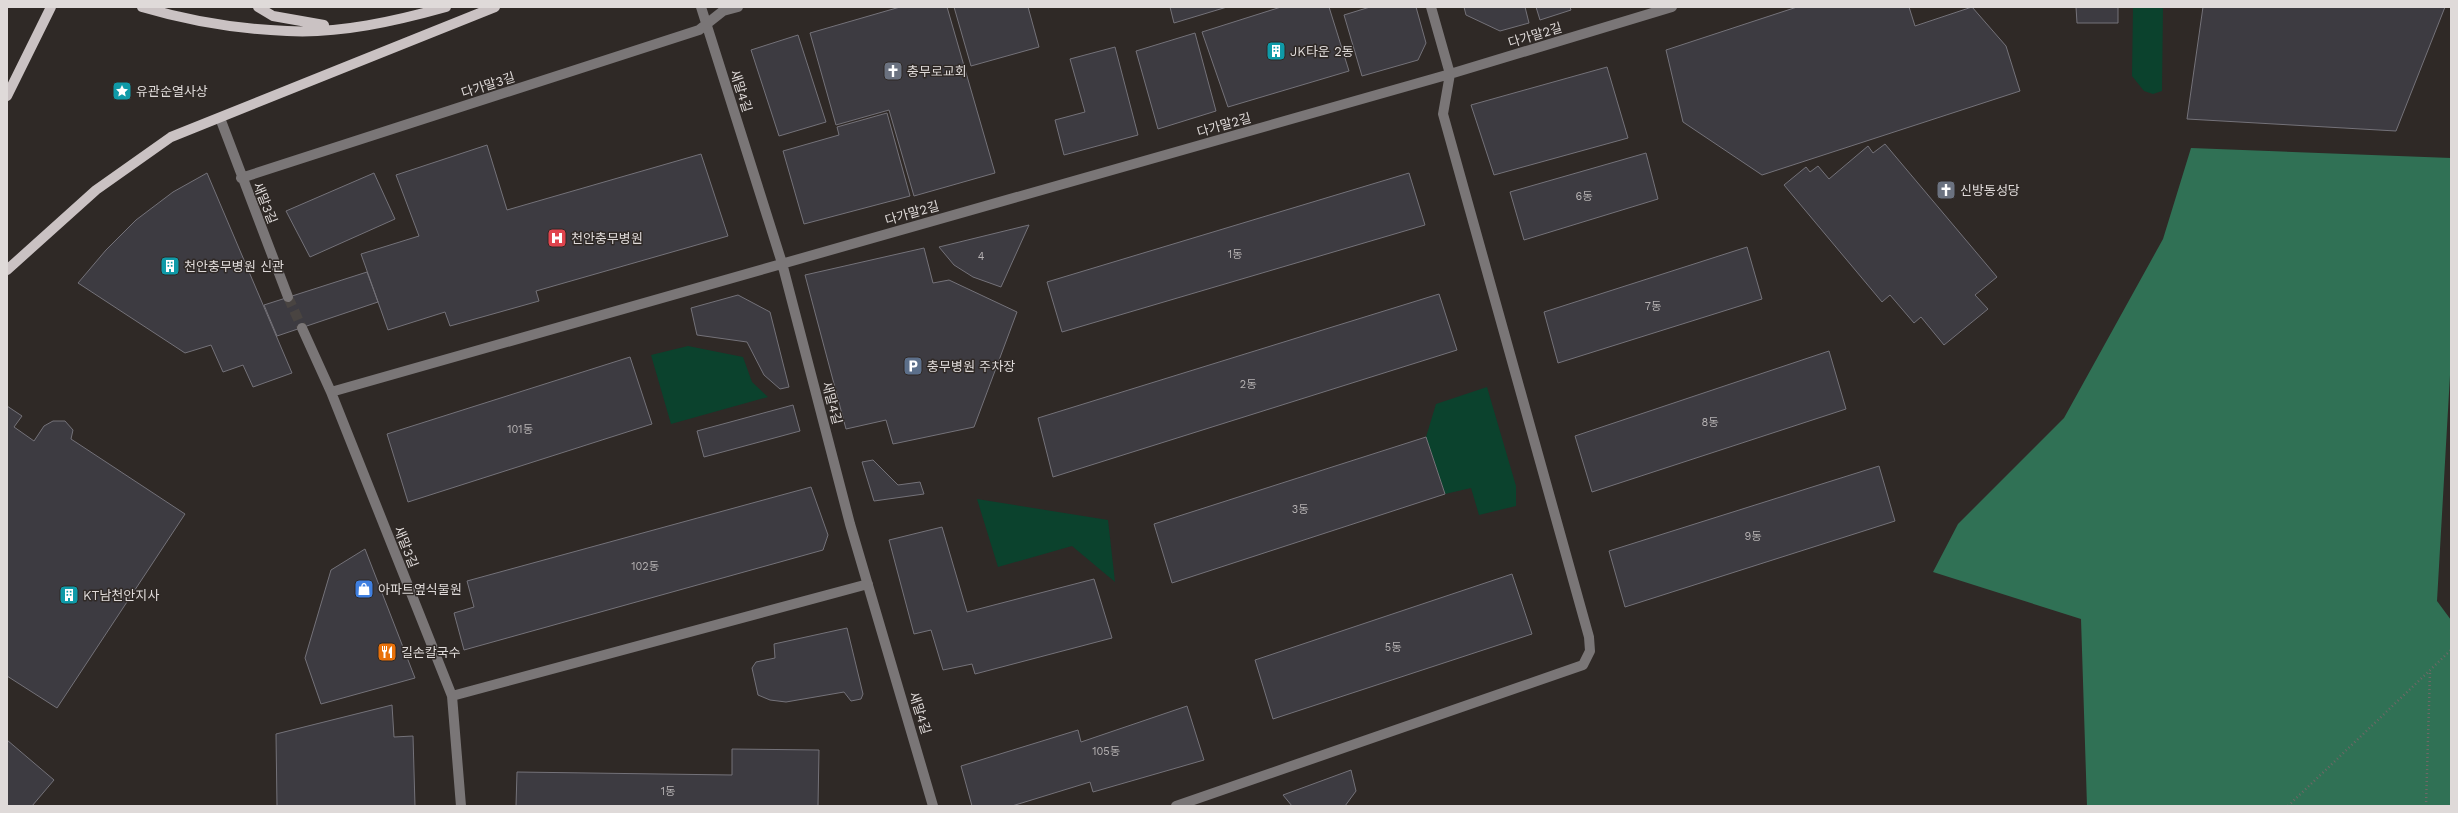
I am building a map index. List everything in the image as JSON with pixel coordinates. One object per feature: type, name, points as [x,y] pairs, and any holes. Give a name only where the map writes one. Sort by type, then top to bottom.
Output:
[{"type":"main road","points":[[7,96],[51,7]]},
{"type":"main road","points":[[142,7],[186,20],[288,32],[346,29],[446,7]]},
{"type":"main road","points":[[258,7],[262,11],[273,16],[346,29]]},
{"type":"main road","points":[[7,270],[96,190],[171,137],[496,7]]},
{"type":"street","name":"새말4길","points":[[701,7],[782,263],[868,584],[934,806]]},
{"type":"street","name":"다가말3길","points":[[242,178],[699,30],[723,11],[738,7]]},
{"type":"street","points":[[1176,806],[1583,665],[1590,651],[1589,637],[1443,114],[1450,74],[1431,7]]},
{"type":"street","name":"다가말2길","points":[[331,392],[1450,74],[1672,7]]},
{"type":"street","name":"새말3길","points":[[220,118],[288,297]]},
{"type":"street","name":"새말3길","points":[[302,328],[331,392],[452,696],[461,806]]},
{"type":"street","points":[[452,696],[868,584]]},
{"type":"path","points":[[2288,806],[2451,650]]},
{"type":"path","points":[[2426,806],[2430,670]]},
{"type":"green space","points":[[2133,7],[2163,7],[2162,91],[2153,94],[2144,91],[2132,76]]},
{"type":"green space","points":[[2191,148],[2451,158],[2451,358],[2437,601],[2451,620],[2451,806],[2087,806],[2081,619],[1933,572],[1958,524],[2064,418],[2163,239]]},
{"type":"green space","points":[[688,346],[743,357],[752,382],[768,397],[671,424],[651,355]]},
{"type":"green space","points":[[1487,387],[1516,486],[1516,506],[1479,515],[1471,488],[1445,494],[1426,437],[1436,404]]},
{"type":"green space","points":[[977,499],[1108,520],[1115,582],[1072,546],[998,567]]},
{"type":"building","name":"충무로교회","points":[[900,7],[947,7],[995,173],[914,196],[889,110],[836,125],[810,33]]},
{"type":"building","points":[[954,7],[1028,7],[1039,47],[971,66]]},
{"type":"building","points":[[1170,7],[1227,7],[1174,23]]},
{"type":"building","name":"JK타운 2동","points":[[1281,7],[1329,7],[1349,71],[1228,107],[1202,32]]},
{"type":"building","points":[[1370,7],[1416,7],[1426,43],[1418,60],[1362,76],[1344,15]]},
{"type":"building","points":[[1464,7],[1525,7],[1529,23],[1500,31],[1466,15]]},
{"type":"building","points":[[1536,7],[1570,7],[1571,10],[1540,20]]},
{"type":"building","points":[[1797,7],[1909,7],[1915,26],[1972,7],[2006,46],[2020,91],[1762,175],[1683,122],[1666,50]]},
{"type":"building","points":[[2076,7],[2118,7],[2118,23],[2077,23]]},
{"type":"building","points":[[2203,7],[2445,7],[2396,131],[2187,119]]},
{"type":"building","points":[[1195,33],[1216,111],[1158,129],[1136,51]]},
{"type":"building","points":[[798,35],[826,122],[779,136],[751,50]]},
{"type":"building","points":[[1115,47],[1138,135],[1064,155],[1055,120],[1085,112],[1070,59]]},
{"type":"building","points":[[1607,67],[1628,138],[1494,175],[1471,105]]},
{"type":"building","points":[[887,113],[910,196],[804,224],[783,151],[839,135],[837,127]]},
{"type":"building","points":[[1885,144],[1997,277],[1975,295],[1988,309],[1944,345],[1921,317],[1914,323],[1890,295],[1882,302],[1784,185],[1806,167],[1810,172],[1818,166],[1829,179],[1868,146],[1873,153]]},
{"type":"building","points":[[487,145],[507,210],[701,154],[728,236],[536,291],[539,301],[450,326],[445,312],[388,330],[361,254],[419,236],[396,175]]},
{"type":"building","points":[[1646,153],[1658,199],[1524,240],[1510,192]]},
{"type":"building","name":"천안충무병원 신관","points":[[207,173],[292,373],[253,387],[243,365],[223,372],[211,345],[185,353],[78,283],[106,250],[136,220],[173,192]]},
{"type":"building","points":[[374,173],[395,219],[310,257],[286,211]]},
{"type":"building","points":[[1409,173],[1425,225],[1062,332],[1047,282]]},
{"type":"building","points":[[1029,225],[1001,287],[973,277],[954,265],[939,247]]},
{"type":"building","points":[[1747,247],[1762,299],[1558,363],[1544,312]]},
{"type":"building","name":"충무병원 주차장","points":[[924,248],[933,283],[949,280],[1017,312],[974,427],[893,444],[886,420],[846,429],[805,275]]},
{"type":"building","points":[[367,272],[378,302],[277,336],[264,305]]},
{"type":"building","points":[[1439,294],[1457,350],[1053,477],[1038,418]]},
{"type":"building","points":[[738,295],[770,312],[789,387],[780,389],[764,375],[747,342],[697,335],[691,308]]},
{"type":"building","points":[[1829,351],[1846,409],[1592,492],[1575,436]]},
{"type":"building","points":[[630,357],[652,424],[408,502],[387,434]]},
{"type":"building","points":[[793,405],[800,431],[704,457],[697,431]]},
{"type":"building","name":"KT남천안지사","points":[[7,406],[22,416],[14,427],[34,441],[44,426],[53,421],[65,421],[73,430],[71,439],[185,514],[57,708],[7,676]]},
{"type":"building","points":[[1426,437],[1445,494],[1172,583],[1154,524]]},
{"type":"building","points":[[873,460],[898,485],[920,482],[924,494],[874,501],[862,462]]},
{"type":"building","points":[[1879,466],[1895,521],[1625,607],[1609,551]]},
{"type":"building","points":[[811,487],[828,535],[823,550],[464,650],[454,613],[474,607],[467,581]]},
{"type":"building","points":[[942,527],[967,612],[1094,579],[1112,638],[975,674],[972,664],[943,670],[931,630],[914,634],[889,540]]},
{"type":"building","points":[[365,549],[415,678],[321,704],[305,658],[331,570]]},
{"type":"building","points":[[1512,574],[1532,634],[1273,719],[1255,660]]},
{"type":"building","points":[[847,628],[863,694],[861,699],[851,701],[844,692],[786,702],[770,700],[758,695],[752,668],[756,662],[775,658],[774,644]]},
{"type":"building","points":[[392,705],[394,737],[413,736],[415,806],[277,806],[276,734]]},
{"type":"building","points":[[1187,706],[1204,760],[1093,792],[1090,782],[1012,806],[972,806],[961,766],[1078,730],[1081,742]]},
{"type":"building","points":[[7,740],[54,780],[32,806],[7,806]]},
{"type":"building","points":[[732,749],[819,750],[818,806],[516,806],[517,772],[732,775]]},
{"type":"building","points":[[1351,770],[1356,791],[1345,806],[1292,806],[1283,795]]},
{"type":"tunnel","points":[[288,297],[302,328]]},
{"type":"place","name":"JK타운 2동","points":[[1276,51]]},
{"type":"place","name":"충무로교회","points":[[893,71]]},
{"type":"place","name":"유관순열사상","points":[[122,91]]},
{"type":"place","name":"신방동성당","points":[[1946,190]]},
{"type":"place","name":"천안충무병원","points":[[557,238]]},
{"type":"place","name":"천안충무병원 신관","points":[[170,266]]},
{"type":"place","name":"충무병원 주차장","points":[[913,366]]},
{"type":"place","name":"아파트옆식물원","points":[[364,589]]},
{"type":"place","name":"KT남천안지사","points":[[69,595]]},
{"type":"place","name":"길손칼국수","points":[[387,652]]}]
